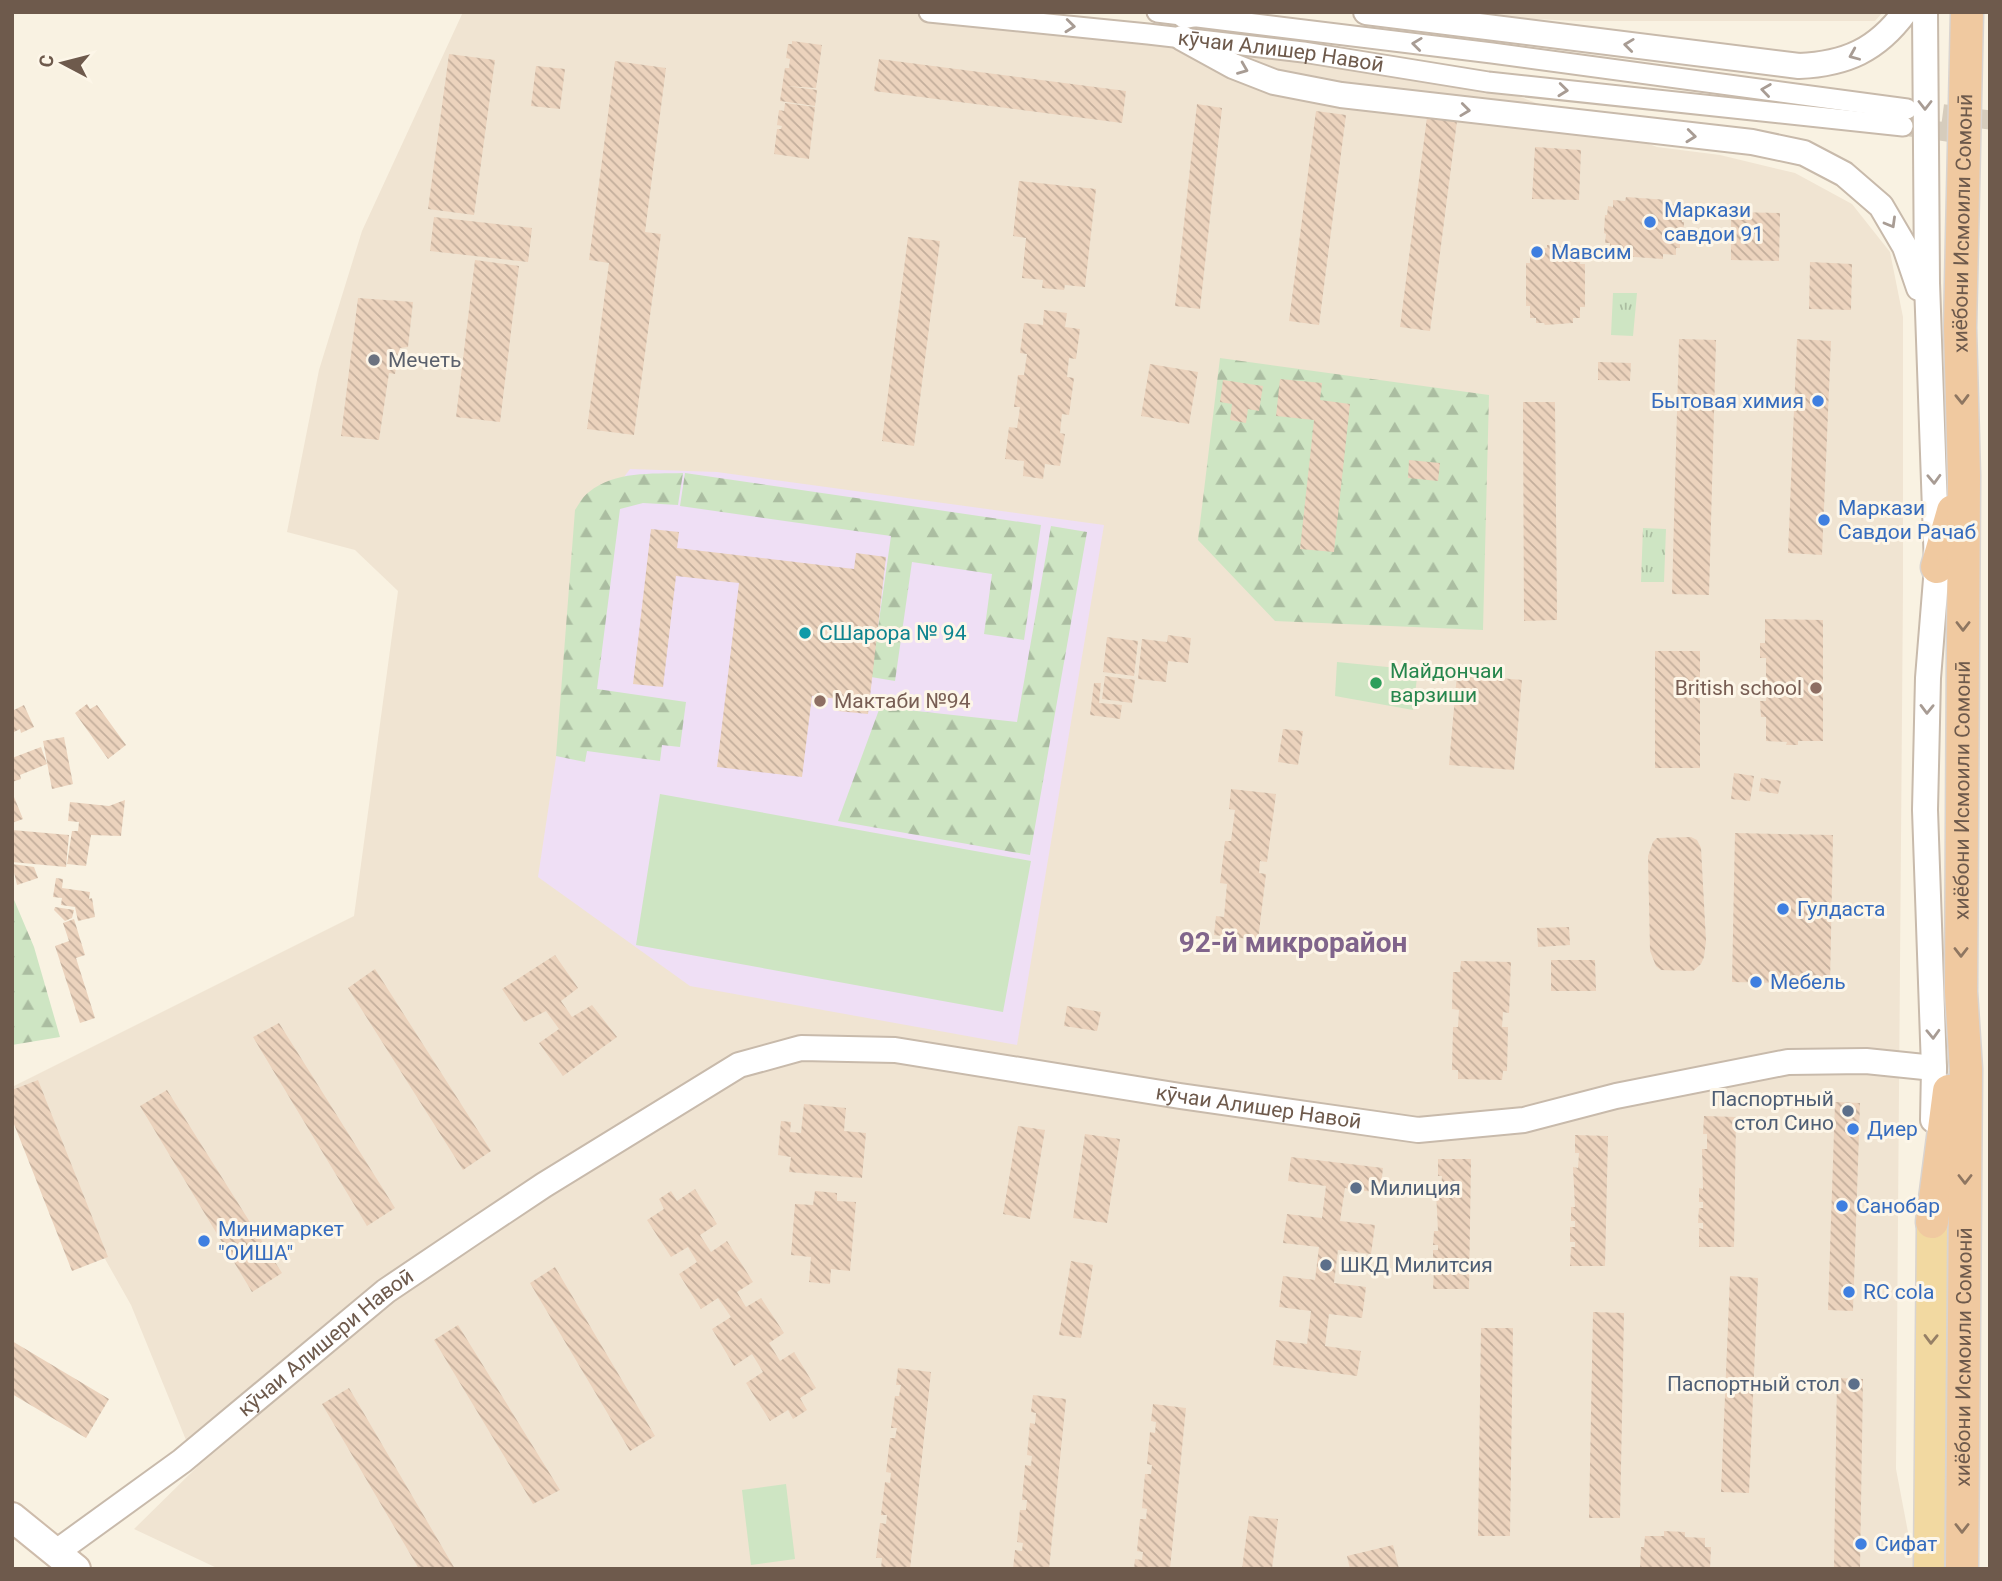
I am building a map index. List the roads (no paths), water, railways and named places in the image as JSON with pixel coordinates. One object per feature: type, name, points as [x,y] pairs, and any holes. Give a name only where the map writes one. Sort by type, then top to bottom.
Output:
[{"type":"highway","name":"хиёбони Исмоили Сомонӣ","points":[[1962,1569],[1966,1069],[1961,992],[1964,476],[1960,328],[1967,12]]},
{"type":"highway","points":[[1937,567],[1964,476]]},
{"type":"highway","points":[[1932,1222],[1961,992]]},
{"type":"main road","points":[[1930,1569],[1932,1222]]},
{"type":"main road","points":[[12,1517],[65,1561]]},
{"type":"street","name":"кӯчаи Алишер Навоӣ","points":[[929,12],[1191,22],[1630,71],[1905,118],[1629,97],[1488,82],[1303,52],[1191,22],[1157,12]]},
{"type":"street","points":[[1366,12],[1799,66],[1836,63],[1872,47],[1905,12]]},
{"type":"street","points":[[1925,12],[1928,324],[1937,567],[1928,678],[1925,810],[1934,1068],[1932,1222]]},
{"type":"street","points":[[1191,22],[1233,66],[1274,82],[1341,95],[1752,142],[1804,153],[1844,174],[1881,206],[1909,256],[1928,324]]},
{"type":"street","name":"кӯчаи Алишер Навоӣ","points":[[607,1146],[739,1065],[801,1048],[894,1050],[1180,1096],[1418,1130],[1524,1120],[1616,1096],[1788,1062],[1866,1061],[1934,1068]]},
{"type":"street","name":"кӯчаи Алишери Навоӣ","points":[[65,1561],[386,1291],[607,1146]]},
{"type":"tunnel","points":[[1914,110],[1990,120]]},
{"type":"tunnel","points":[[1903,126],[1990,138]]},
{"type":"place","name":"Маркази савдои 91","points":[[1650,222]]},
{"type":"place","name":"Мавсим","points":[[1537,252]]},
{"type":"place","name":"Мечеть","points":[[374,360]]},
{"type":"place","name":"Бытовая химия","points":[[1818,401]]},
{"type":"place","name":"Маркази Савдои Рачаб","points":[[1824,520]]},
{"type":"place","name":"СШарора № 94","points":[[805,633]]},
{"type":"place","name":"Майдончаи варзиши","points":[[1376,683]]},
{"type":"place","name":"British school","points":[[1816,688]]},
{"type":"place","name":"Мактаби №94","points":[[820,701]]},
{"type":"place","name":"Гулдаста","points":[[1783,909]]},
{"type":"place","name":"Мебель","points":[[1756,982]]},
{"type":"place","name":"Паспортный стол Сино","points":[[1848,1111]]},
{"type":"place","name":"Диер","points":[[1853,1129]]},
{"type":"place","name":"Милиция","points":[[1356,1188]]},
{"type":"place","name":"Санобар","points":[[1842,1206]]},
{"type":"place","name":"Минимаркет \"ОИША\"","points":[[204,1241]]},
{"type":"place","name":"ШКД Милитсия","points":[[1326,1265]]},
{"type":"place","name":"RC cola","points":[[1849,1292]]},
{"type":"place","name":"Паспортный стол","points":[[1854,1384]]},
{"type":"place","name":"Сифат","points":[[1861,1544]]},
{"type":"district","name":"92-й микрорайон","points":[[1293,942]]}]
